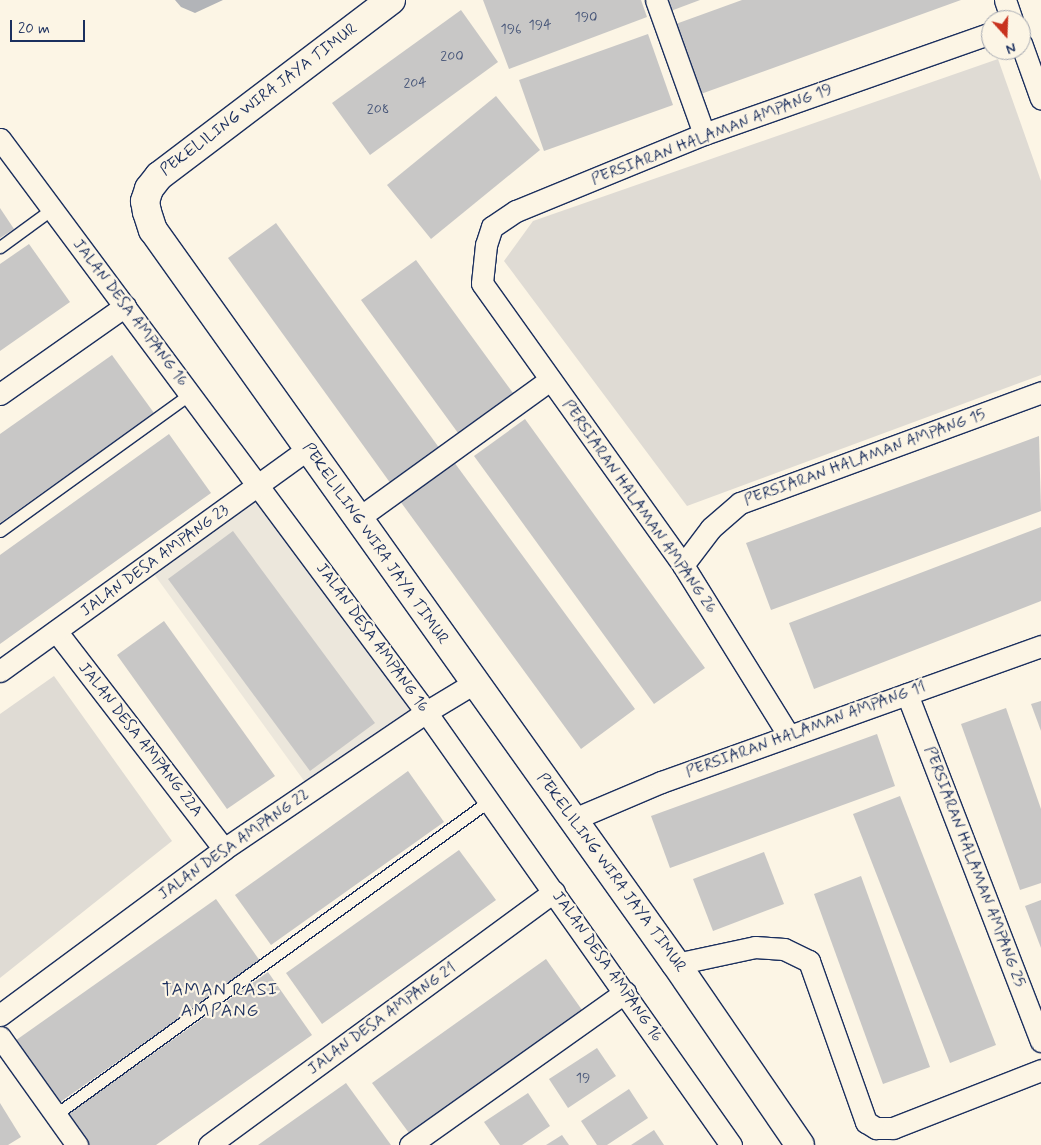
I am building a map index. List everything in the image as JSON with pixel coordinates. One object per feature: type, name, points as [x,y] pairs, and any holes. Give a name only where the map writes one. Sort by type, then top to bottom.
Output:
[{"type":"street","name":"PEKELILING WIRA JAYA TIMUR","points":[[391,0],[159,176],[145,201],[154,230],[474,684],[574,820],[676,964],[800,1145]]},
{"type":"street","points":[[656,0],[704,134]]},
{"type":"street","name":"PERSIARAN HALAMAN AMPANG 19","points":[[482,283],[486,245],[492,227],[508,216],[704,134],[981,37]]},
{"type":"street","points":[[1027,60],[1041,99]]},
{"type":"street","name":"JALAN DESA AMPANG 16","points":[[0,139],[260,485],[426,712],[731,1145]]},
{"type":"street","name":"PERSIARAN HALAMAN AMPANG 26","points":[[482,283],[683,566],[789,736]]},
{"type":"street","points":[[0,394],[125,306]]},
{"type":"street","points":[[357,519],[550,380]]},
{"type":"street","name":"PERSIARAN HALAMAN AMPANG 15","points":[[683,566],[711,528],[740,504],[1041,392]]},
{"type":"street","name":"JALAN DESA AMPANG 23","points":[[0,671],[308,449]]},
{"type":"street","name":"JALAN DESA AMPANG 22A","points":[[56,631],[224,849]]},
{"type":"street","name":"PERSIARAN HALAMAN AMPANG 11","points":[[574,820],[661,782],[1041,646]]},
{"type":"street","name":"JALAN DESA AMPANG 22","points":[[0,1015],[224,849],[426,712],[474,684]]},
{"type":"street","name":"PERSIARAN HALAMAN AMPANG 25","points":[[907,694],[1041,1041]]},
{"type":"street","name":"JALAN DESA AMPANG 21","points":[[209,1145],[554,892]]},
{"type":"street","points":[[676,964],[756,947],[784,949],[810,961],[866,1122],[876,1128],[893,1128],[1041,1070]]},
{"type":"street","points":[[410,1145],[625,992]]},
{"type":"street","points":[[0,1037],[76,1145]]},
{"type":"lane","points":[[0,246],[52,209]]},
{"type":"lane","points":[[0,531],[191,393]]},
{"type":"lane","points":[[55,1115],[489,801]]},
{"type":"shaded area","points":[[175,0],[223,0],[195,13],[181,7]]},
{"type":"shaded area","points":[[998,60],[1041,181],[1041,375],[687,506],[504,261],[533,221]]},
{"type":"shaded area","points":[[259,492],[418,711],[310,789],[151,570]]},
{"type":"shaded area","points":[[54,676],[172,841],[0,978],[0,714]]},
{"type":"building","points":[[483,0],[641,0],[647,17],[509,69]]},
{"type":"building","points":[[663,0],[700,0],[668,12]]},
{"type":"building","points":[[742,0],[961,0],[698,95],[673,25]]},
{"type":"building","points":[[461,10],[498,62],[370,155],[332,103]]},
{"type":"building","points":[[648,34],[673,105],[544,151],[519,80]]},
{"type":"building","points":[[496,96],[540,150],[431,239],[387,185]]},
{"type":"building","points":[[0,208],[14,229],[0,238]]},
{"type":"building","points":[[276,223],[440,449],[391,484],[228,258]]},
{"type":"building","points":[[29,244],[70,302],[0,351],[0,264]]},
{"type":"building","points":[[416,260],[513,393],[458,433],[361,300]]},
{"type":"building","points":[[112,355],[154,413],[0,523],[0,434]]},
{"type":"building","points":[[525,419],[705,668],[654,704],[474,456]]},
{"type":"building","points":[[169,434],[211,493],[0,644],[0,555]]},
{"type":"building","points":[[1039,436],[1041,511],[771,610],[746,543]]},
{"type":"building","points":[[454,462],[635,709],[581,749],[400,501]]},
{"type":"building","points":[[1041,527],[1041,601],[814,689],[789,623]]},
{"type":"building","points":[[233,531],[375,723],[310,771],[168,579]]},
{"type":"building","points":[[164,621],[275,776],[227,809],[117,655]]},
{"type":"building","points":[[1041,701],[1041,731],[1031,704]]},
{"type":"building","points":[[1006,708],[1041,809],[1041,883],[1020,890],[961,724]]},
{"type":"building","points":[[877,734],[895,786],[670,868],[651,816]]},
{"type":"building","points":[[408,771],[444,822],[271,945],[235,895]]},
{"type":"building","points":[[900,796],[996,1045],[950,1063],[853,814]]},
{"type":"building","points":[[459,850],[496,900],[322,1024],[286,973]]},
{"type":"building","points":[[764,852],[784,904],[713,931],[693,879]]},
{"type":"building","points":[[861,876],[930,1067],[883,1084],[814,894]]},
{"type":"building","points":[[216,899],[260,961],[56,1105],[12,1043]]},
{"type":"building","points":[[1041,900],[1041,948],[1025,906]]},
{"type":"building","points":[[546,959],[582,1010],[409,1133],[372,1083]]},
{"type":"building","points":[[268,972],[312,1035],[156,1145],[84,1145],[64,1117]]},
{"type":"building","points":[[597,1048],[616,1076],[568,1108],[549,1079]]},
{"type":"building","points":[[346,1083],[391,1145],[258,1145]]},
{"type":"building","points":[[629,1089],[648,1118],[607,1145],[597,1145],[581,1121]]},
{"type":"building","points":[[528,1093],[550,1126],[522,1145],[500,1145],[484,1122]]},
{"type":"building","points":[[0,1103],[21,1137],[8,1145],[0,1145]]},
{"type":"building","points":[[654,1130],[664,1145],[631,1145]]},
{"type":"building","points":[[562,1135],[569,1145],[546,1145]]},
{"type":"district","name":"TAMAN RASI AMPANG","points":[[220,1001]]}]
